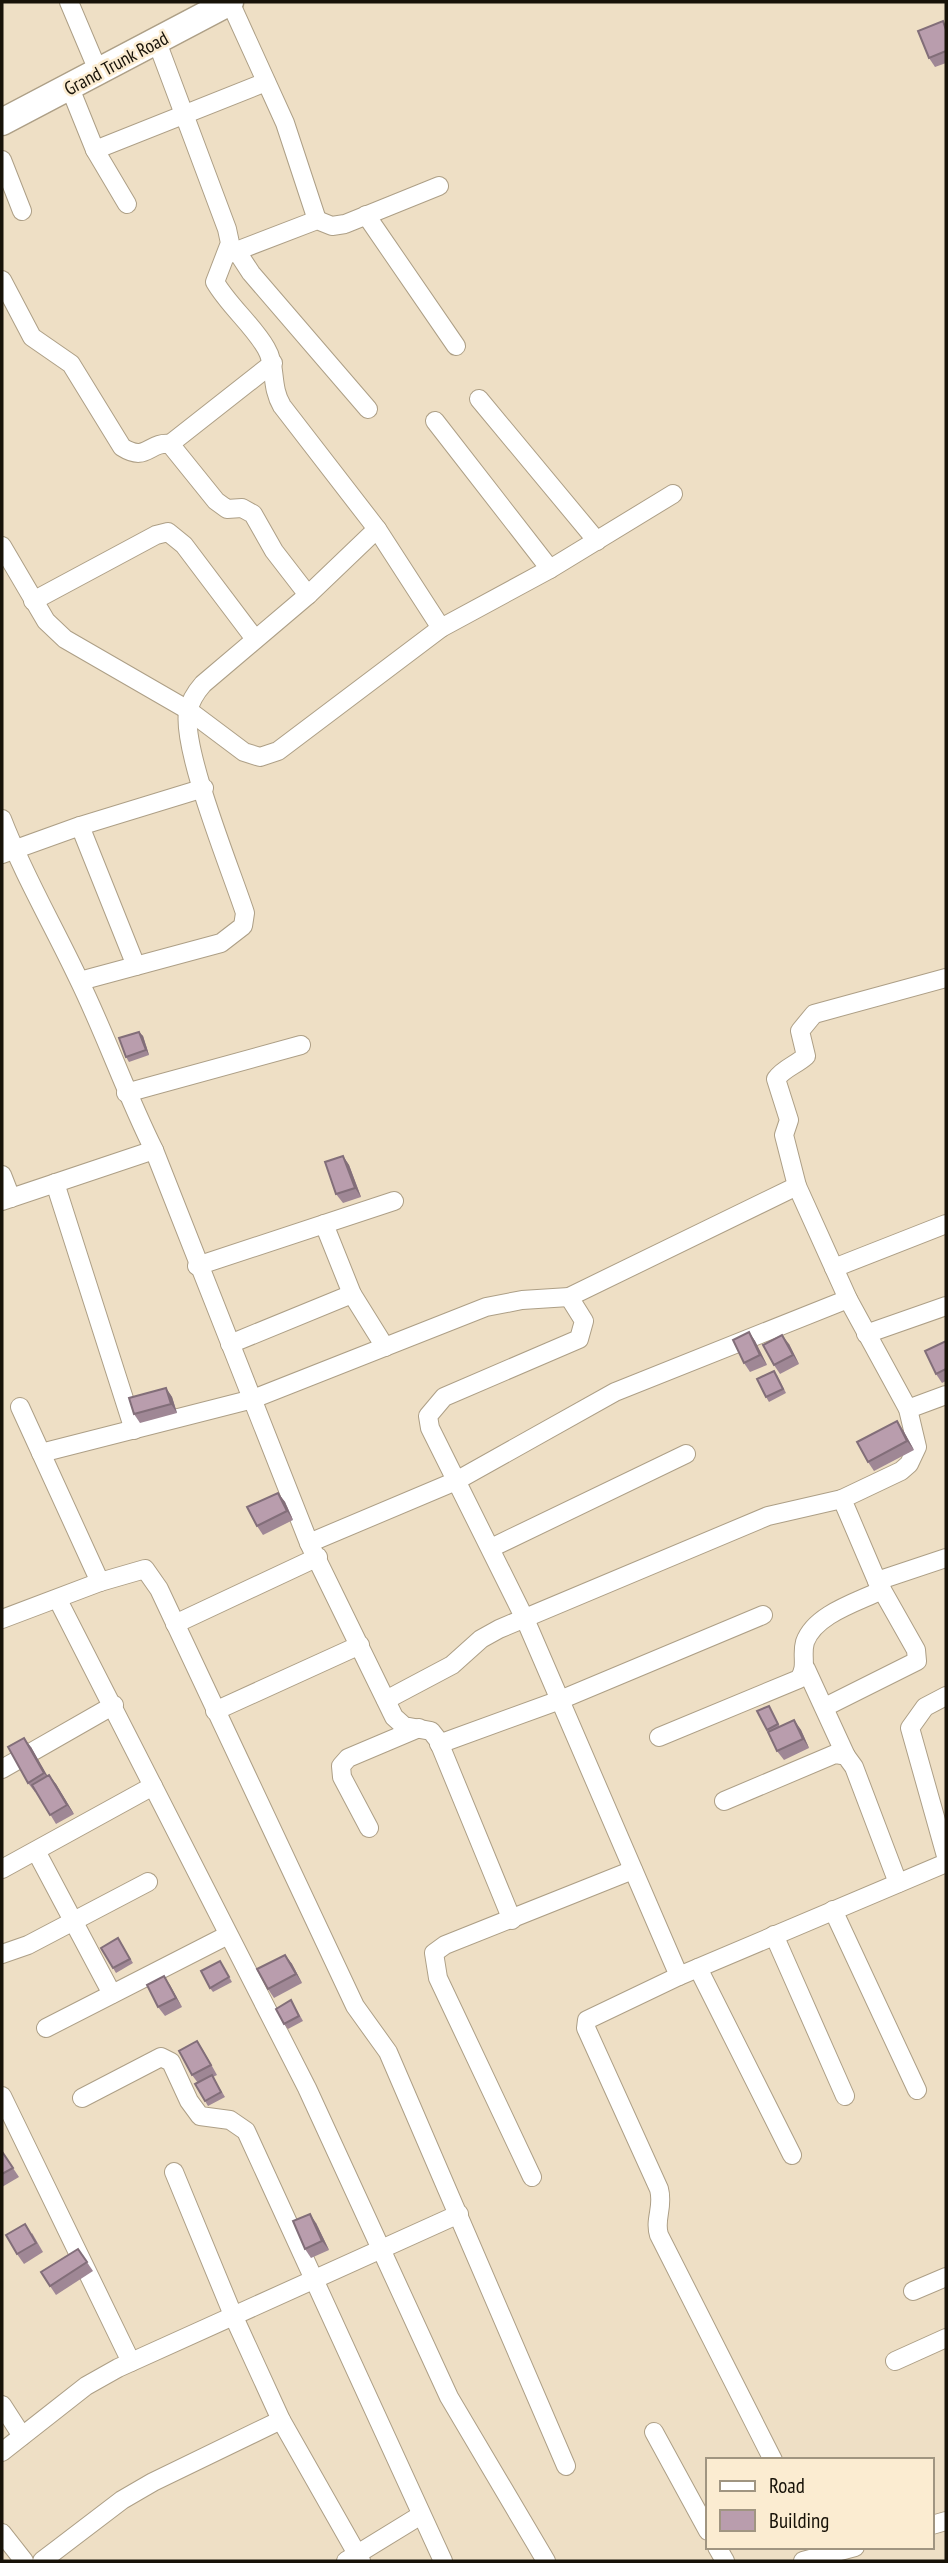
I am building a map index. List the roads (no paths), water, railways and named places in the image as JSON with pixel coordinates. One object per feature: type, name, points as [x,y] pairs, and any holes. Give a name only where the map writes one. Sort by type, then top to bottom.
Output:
[{"type":"main road","name":"Grand Trunk Road","points":[[2,122],[99,74],[230,2]]},
{"type":"street","points":[[69,2],[99,74]]},
{"type":"street","points":[[230,2],[285,123],[317,220]]},
{"type":"street","points":[[157,42],[228,229],[231,253],[215,282],[267,348],[273,363],[274,392],[282,406],[377,529],[441,628]]},
{"type":"street","points":[[94,150],[266,82]]},
{"type":"street","points":[[70,88],[94,150],[127,204]]},
{"type":"street","points":[[2,160],[22,211]]},
{"type":"street","points":[[231,253],[317,220],[332,226],[439,186]]},
{"type":"street","points":[[366,215],[456,346]]},
{"type":"street","points":[[231,253],[368,409]]},
{"type":"street","points":[[2,280],[32,337],[71,364],[122,447],[133,454],[144,453],[162,443],[170,444],[216,501],[227,509],[242,508],[253,514],[274,551],[308,595]]},
{"type":"street","points":[[170,444],[273,363]]},
{"type":"street","points":[[479,399],[597,541]]},
{"type":"street","points":[[435,421],[550,569]]},
{"type":"street","points":[[2,546],[46,621],[65,639],[188,710],[244,752],[260,757],[278,751],[441,628],[550,569],[673,494]]},
{"type":"street","points":[[80,981],[221,943],[243,926],[245,913],[190,742],[188,710],[194,694],[203,684],[308,595],[377,529]]},
{"type":"street","points":[[33,601],[156,535],[168,532],[184,545],[255,639]]},
{"type":"street","points":[[8,852],[80,826],[204,788]]},
{"type":"street","points":[[2,819],[8,852],[80,981],[126,1093],[153,1150],[197,1266],[314,1550],[394,1717],[404,1726],[431,1731],[439,1744],[512,1920]]},
{"type":"street","points":[[80,826],[136,966]]},
{"type":"street","points":[[386,1700],[452,1665],[481,1639],[525,1619],[768,1516],[842,1499],[901,1471],[909,1464],[917,1447],[908,1409],[848,1299],[797,1186],[784,1135],[789,1120],[776,1079],[783,1070],[796,1065],[806,1056],[800,1031],[814,1014],[946,978]]},
{"type":"street","points":[[126,1093],[301,1045]]},
{"type":"street","points":[[2,1175],[6,1200],[153,1150]]},
{"type":"street","points":[[55,1183],[134,1430]]},
{"type":"street","points":[[41,1453],[253,1399],[486,1307],[522,1300],[569,1297],[797,1186]]},
{"type":"street","points":[[197,1266],[394,1201]]},
{"type":"street","points":[[324,1224],[352,1294],[385,1348]]},
{"type":"street","points":[[834,1268],[946,1224]]},
{"type":"street","points":[[230,1344],[352,1294]]},
{"type":"street","points":[[569,1297],[584,1321],[579,1339],[444,1397],[428,1416],[432,1439],[491,1548],[525,1619],[679,1976]]},
{"type":"street","points":[[175,1624],[314,1550],[456,1481],[615,1392],[848,1299]]},
{"type":"street","points":[[866,1334],[946,1306]]},
{"type":"street","points":[[908,1409],[946,1395]]},
{"type":"street","points":[[20,1407],[100,1582]]},
{"type":"street","points":[[491,1548],[686,1454]]},
{"type":"street","points":[[825,1707],[917,1661],[916,1650],[880,1586],[842,1499]]},
{"type":"street","points":[[898,1883],[854,1768],[806,1669],[805,1641],[813,1629],[827,1617],[880,1586],[946,1558]]},
{"type":"street","points":[[2,1619],[100,1582],[145,1569],[159,1589],[355,2006],[388,2052],[566,2466]]},
{"type":"street","points":[[58,1600],[114,1704],[307,2088],[449,2397],[546,2561]]},
{"type":"street","points":[[439,1744],[560,1700],[763,1615]]},
{"type":"street","points":[[215,1711],[360,1645]]},
{"type":"street","points":[[659,1737],[789,1685],[799,1679],[806,1669]]},
{"type":"street","points":[[946,1696],[925,1707],[910,1728],[946,1856]]},
{"type":"street","points":[[2,1769],[114,1704]]},
{"type":"street","points":[[369,1828],[342,1777],[341,1766],[348,1758],[419,1728]]},
{"type":"street","points":[[724,1801],[835,1754],[846,1756]]},
{"type":"street","points":[[2,1869],[153,1786]]},
{"type":"street","points":[[36,1851],[112,1994]]},
{"type":"street","points":[[772,2458],[659,2235],[655,2223],[663,2203],[659,2189],[586,2028],[587,2020],[679,1976],[946,1863]]},
{"type":"street","points":[[533,2177],[438,1978],[434,1953],[445,1945],[633,1870]]},
{"type":"street","points":[[2,1954],[12,1952],[148,1882]]},
{"type":"street","points":[[833,1910],[917,2090]]},
{"type":"street","points":[[47,2028],[228,1934]]},
{"type":"street","points":[[774,1935],[845,2096]]},
{"type":"street","points":[[698,1968],[792,2155]]},
{"type":"street","points":[[82,2098],[161,2057],[171,2062],[189,2101],[200,2116],[230,2120],[246,2131],[443,2561]]},
{"type":"street","points":[[2,2096],[131,2362]]},
{"type":"street","points":[[174,2172],[233,2315],[281,2420],[355,2559],[421,2515]]},
{"type":"street","points":[[2,2452],[86,2386],[131,2362],[459,2214]]},
{"type":"street","points":[[913,2291],[946,2277]]},
{"type":"street","points":[[895,2361],[946,2338]]},
{"type":"street","points":[[2,2405],[22,2437]]},
{"type":"street","points":[[43,2561],[122,2500],[153,2482],[281,2420]]},
{"type":"street","points":[[654,2432],[706,2527]]},
{"type":"street","points":[[2,2533],[24,2561]]},
{"type":"street","points":[[803,2561],[819,2552],[841,2549]]}]
